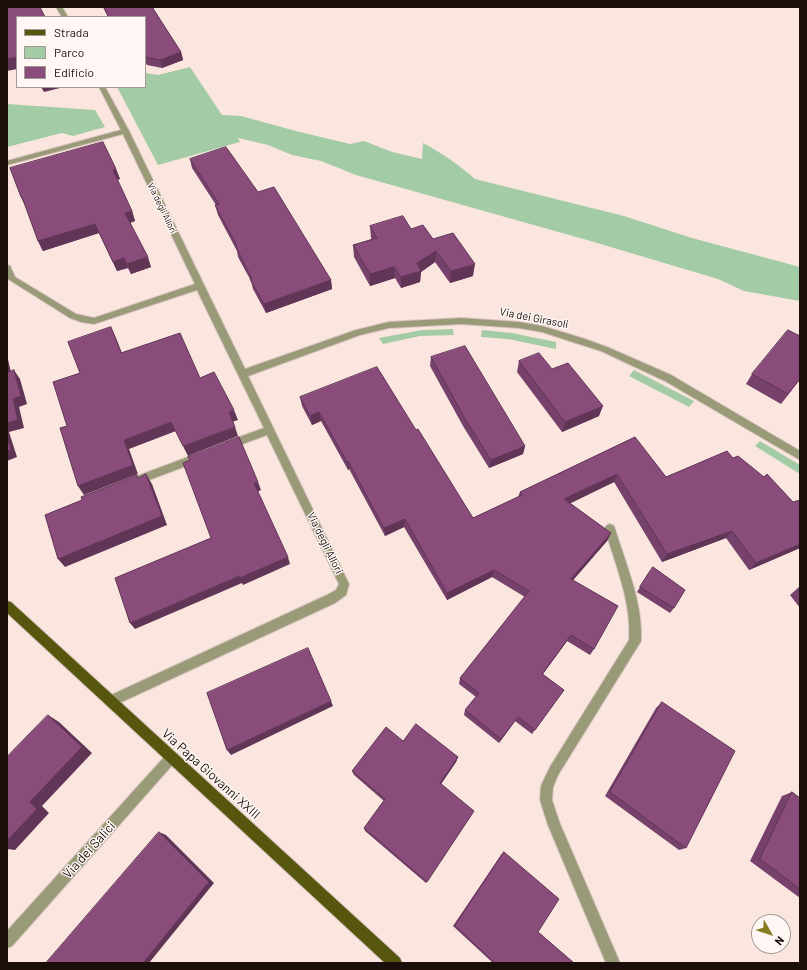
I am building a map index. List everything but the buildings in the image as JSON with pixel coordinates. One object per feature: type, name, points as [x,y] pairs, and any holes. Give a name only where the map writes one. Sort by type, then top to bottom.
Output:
[{"type":"main road","name":"Via Papa Giovanni XXIII","points":[[7,606],[395,963]]},
{"type":"street","points":[[59,7],[64,16]]},
{"type":"street","name":"Via degli Allori","points":[[103,88],[125,131],[199,286],[342,577],[344,584],[344,590],[331,599],[111,701]]},
{"type":"street","points":[[7,163],[125,131]]},
{"type":"street","points":[[7,268],[12,279],[78,319],[94,321],[199,286]]},
{"type":"street","name":"Via dei Girasoli","points":[[242,374],[359,332],[389,325],[461,320],[519,325],[542,329],[582,341],[604,349],[668,378],[711,402],[800,456]]},
{"type":"street","points":[[220,449],[270,430]]},
{"type":"street","points":[[126,485],[205,454]]},
{"type":"street","points":[[610,529],[634,615],[636,633],[635,641],[554,771],[547,786],[546,800],[554,825],[613,963]]},
{"type":"street","name":"Via dei Salici","points":[[7,941],[171,758]]},
{"type":"green space","points":[[190,67],[222,115],[241,116],[350,144],[364,141],[392,152],[422,159],[423,143],[463,169],[475,179],[624,216],[692,238],[800,267],[800,301],[744,291],[718,279],[587,240],[356,175],[321,161],[292,155],[268,145],[238,138],[240,142],[158,165],[118,88],[146,88],[146,73],[158,75]]},
{"type":"green space","points":[[7,104],[95,110],[105,127],[73,136],[62,133],[7,147]]},
{"type":"green space","points":[[453,329],[454,335],[420,336],[383,344],[379,338],[422,330]]},
{"type":"green space","points":[[482,330],[512,333],[556,342],[556,349],[508,339],[481,337]]},
{"type":"green space","points":[[634,370],[694,401],[689,407],[629,376]]},
{"type":"green space","points":[[760,441],[800,465],[800,474],[755,446]]}]
